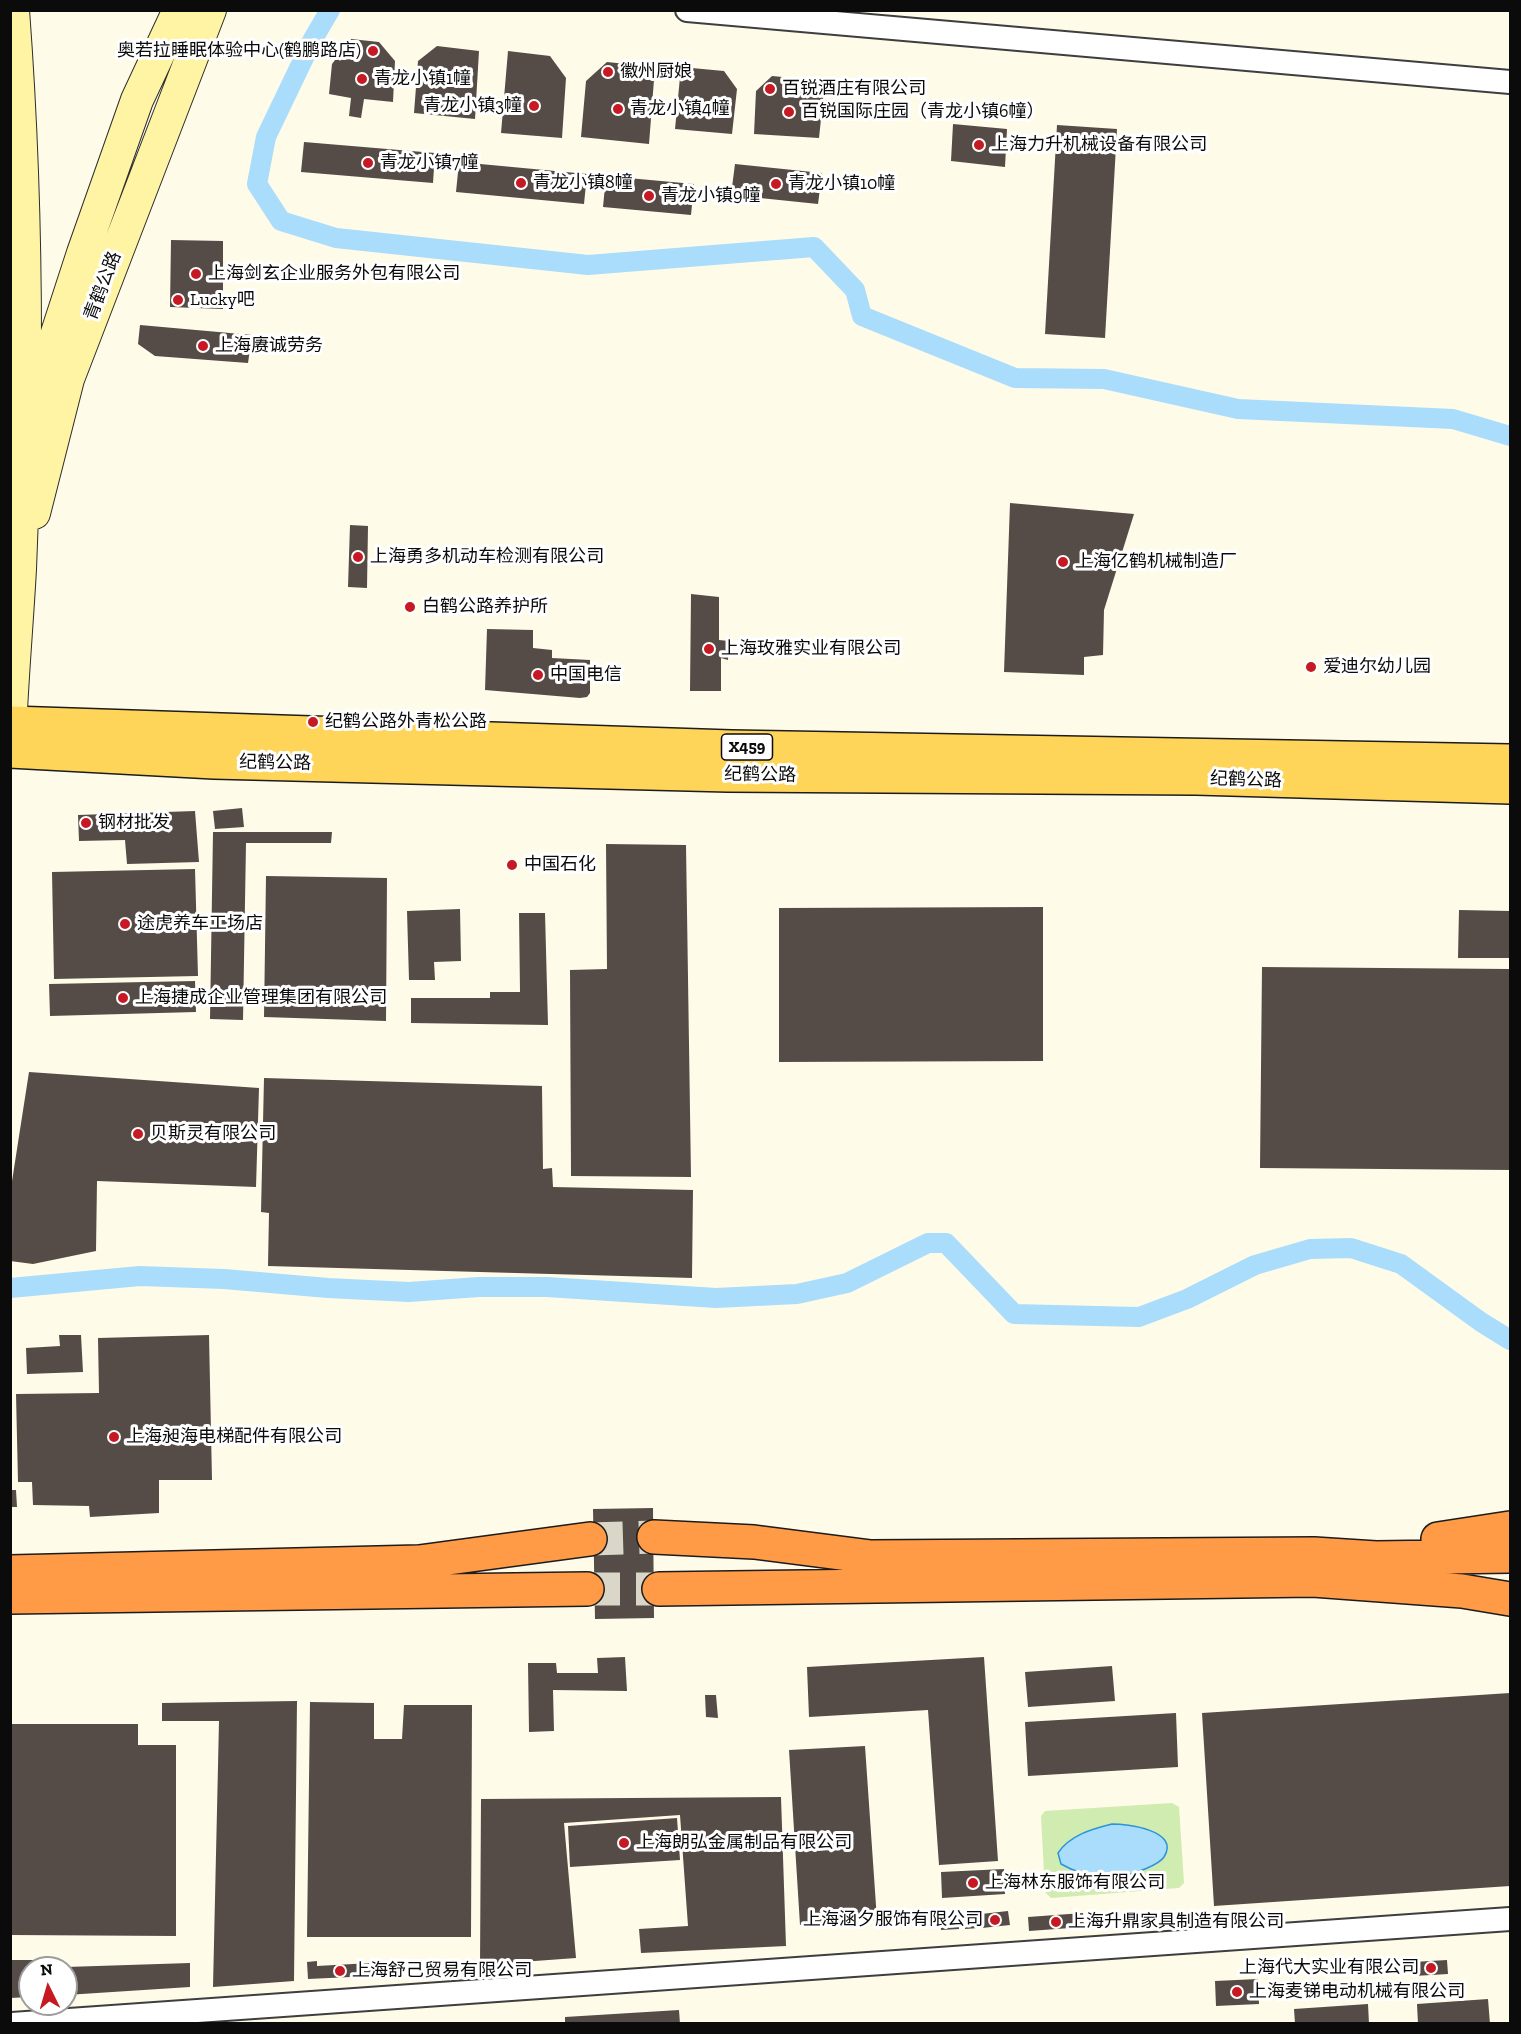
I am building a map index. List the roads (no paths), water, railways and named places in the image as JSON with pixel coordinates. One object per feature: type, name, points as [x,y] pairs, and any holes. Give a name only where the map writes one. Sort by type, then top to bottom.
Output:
[{"type":"highway","points":[[1314,1567],[1377,1545],[1442,1539],[1510,1528]]},
{"type":"highway","points":[[654,1537],[754,1542],[871,1557],[1314,1567],[1365,1574],[1510,1571]]},
{"type":"highway","points":[[10,1572],[419,1562],[590,1539]]},
{"type":"highway","points":[[659,1588],[1314,1567],[1376,1558],[1510,1556]]},
{"type":"highway","points":[[1314,1567],[1510,1599]]},
{"type":"highway","points":[[10,1597],[587,1589]]},
{"type":"main road","points":[[10,733],[20,569],[24,270],[21,112],[13,10]]},
{"type":"main road","name":"青鹤公路","points":[[10,516],[44,373],[83,253],[137,100],[179,10]]},
{"type":"main road","name":"青鹤公路","points":[[20,569],[68,379],[210,10]]},
{"type":"main road","name":"纪鹤公路","points":[[11,723],[1497,774]]},
{"type":"main road","name":"纪鹤公路","points":[[10,752],[214,762],[717,774],[1196,778],[1497,774]]},
{"type":"street","points":[[687,10],[1510,82]]},
{"type":"street","points":[[12,2024],[1510,1918]]},
{"type":"water","points":[[1112,1824],[1139,1827],[1159,1835],[1165,1840],[1167,1848],[1164,1857],[1158,1863],[1145,1869],[1113,1877],[1081,1873],[1061,1864],[1058,1853],[1075,1837]]},
{"type":"waterway","points":[[330,10],[313,39],[266,137],[257,184],[281,221],[336,238],[588,265],[814,247],[855,290],[862,316],[1015,378],[1104,379],[1238,409],[1453,419],[1510,436]]},
{"type":"waterway","points":[[10,1288],[140,1276],[224,1279],[409,1292],[479,1287],[547,1287],[716,1298],[797,1294],[847,1283],[928,1243],[946,1243],[1014,1314],[1139,1317],[1187,1299],[1255,1265],[1310,1249],[1351,1248],[1401,1264],[1481,1322],[1510,1340]]},
{"type":"tunnel","points":[[590,1539],[654,1537]]},
{"type":"tunnel","points":[[587,1589],[659,1589]]},
{"type":"place","name":"奥若拉睡眠体验中心(鹤鹏路店)","points":[[373,51]]},
{"type":"place","name":"徽州厨娘","points":[[608,72]]},
{"type":"place","name":"青龙小镇1幢","points":[[362,79]]},
{"type":"place","name":"百锐酒庄有限公司","points":[[770,89]]},
{"type":"place","name":"青龙小镇3幢","points":[[534,106]]},
{"type":"place","name":"青龙小镇4幢","points":[[618,109]]},
{"type":"place","name":"百锐国际庄园（青龙小镇6幢）","points":[[789,112]]},
{"type":"place","name":"上海力升机械设备有限公司","points":[[979,145]]},
{"type":"place","name":"青龙小镇7幢","points":[[368,163]]},
{"type":"place","name":"青龙小镇8幢","points":[[521,183]]},
{"type":"place","name":"青龙小镇10幢","points":[[776,184]]},
{"type":"place","name":"青龙小镇9幢","points":[[649,196]]},
{"type":"place","name":"上海剑玄企业服务外包有限公司","points":[[196,274]]},
{"type":"place","name":"Lucky吧","points":[[178,300]]},
{"type":"place","name":"上海赓诚劳务","points":[[203,346]]},
{"type":"place","name":"上海勇多机动车检测有限公司","points":[[358,557]]},
{"type":"place","name":"上海亿鹤机械制造厂","points":[[1063,562]]},
{"type":"place","name":"白鹤公路养护所","points":[[410,607]]},
{"type":"place","name":"上海玫雅实业有限公司","points":[[709,649]]},
{"type":"place","name":"爱迪尔幼儿园","points":[[1311,667]]},
{"type":"place","name":"中国电信","points":[[538,675]]},
{"type":"place","name":"纪鹤公路外青松公路","points":[[313,722]]},
{"type":"place","name":"钢材批发","points":[[86,823]]},
{"type":"place","name":"中国石化","points":[[512,865]]},
{"type":"place","name":"途虎养车工场店","points":[[125,924]]},
{"type":"place","name":"上海捷成企业管理集团有限公司","points":[[123,998]]},
{"type":"place","name":"贝斯灵有限公司","points":[[138,1134]]},
{"type":"place","name":"上海昶海电梯配件有限公司","points":[[114,1437]]},
{"type":"place","name":"上海朗弘金属制品有限公司","points":[[624,1843]]},
{"type":"place","name":"上海林东服饰有限公司","points":[[973,1883]]},
{"type":"place","name":"上海涵夕服饰有限公司","points":[[995,1920]]},
{"type":"place","name":"上海升鼎家具制造有限公司","points":[[1056,1922]]},
{"type":"place","name":"上海代大实业有限公司","points":[[1431,1968]]},
{"type":"place","name":"上海舒己贸易有限公司","points":[[340,1971]]},
{"type":"place","name":"上海麦锑电动机械有限公司","points":[[1237,1992]]}]
